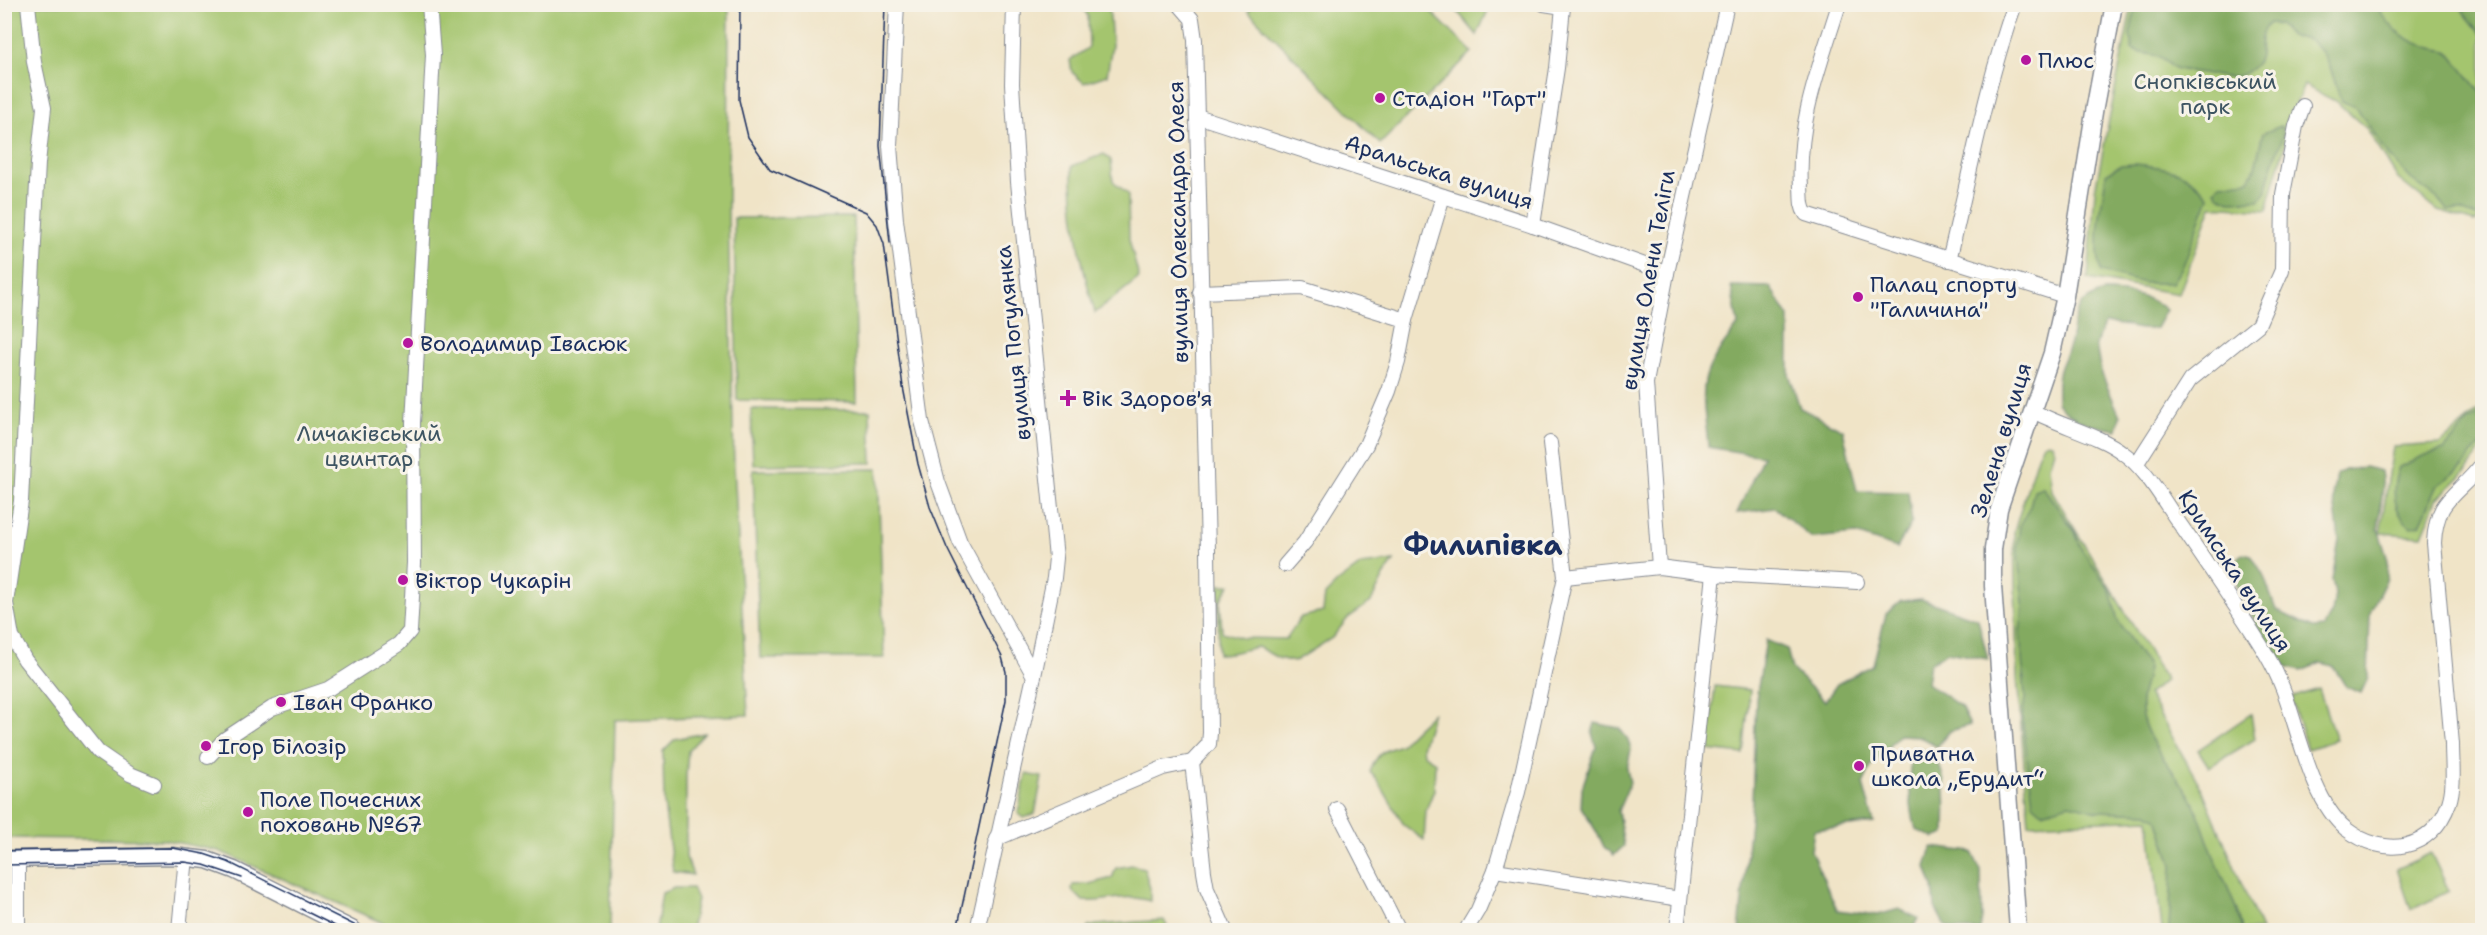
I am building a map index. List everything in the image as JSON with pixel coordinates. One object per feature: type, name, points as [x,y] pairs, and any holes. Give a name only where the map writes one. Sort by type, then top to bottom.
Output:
[{"type":"main road","name":"Зелена вулиця","points":[[2018,930],[1994,610],[1993,549],[2000,507],[2052,353],[2065,296],[2095,106],[2114,4]]},
{"type":"main road","points":[[11,859],[186,857],[207,860],[234,870],[353,930]]},
{"type":"street","points":[[28,4],[34,62],[44,108],[38,163],[21,501],[6,603],[12,637],[25,660],[98,752],[130,774],[154,784]]},
{"type":"street","points":[[208,758],[225,739],[272,708],[328,689],[399,644],[410,632],[414,563],[413,423],[433,55],[429,4]]},
{"type":"street","points":[[897,4],[890,146],[896,220],[922,421],[938,482],[960,542],[1034,676]]},
{"type":"street","name":"вулиця Погулянка","points":[[977,930],[1034,676],[1056,558],[1018,182],[1012,84],[1014,4]]},
{"type":"street","name":"вулиця Олександра Олеся","points":[[1179,4],[1192,19],[1195,40],[1208,550],[1209,744],[1192,762]]},
{"type":"street","points":[[1533,225],[1557,68],[1563,7],[1544,4]]},
{"type":"street","name":"вулиця Олени Теліги","points":[[1659,567],[1646,383],[1667,273],[1727,4]]},
{"type":"street","points":[[1839,4],[1806,108],[1800,164],[1803,210],[1810,216],[2065,296]]},
{"type":"street","points":[[1949,260],[1982,126],[1989,86],[2016,4]]},
{"type":"street","points":[[2137,463],[2190,381],[2258,325],[2282,270],[2283,194],[2296,126],[2303,106]]},
{"type":"street","name":"Аральська вулиця","points":[[1197,116],[1533,225],[1667,273]]},
{"type":"street","points":[[1284,565],[1305,542],[1366,445],[1389,391],[1398,362],[1406,320],[1443,196]]},
{"type":"street","points":[[1200,291],[1302,288],[1406,320]]},
{"type":"street","name":"Кримська вулиця","points":[[2033,411],[2110,445],[2137,463],[2209,565],[2268,656],[2283,689],[2311,773],[2335,816],[2346,828],[2383,846],[2402,847],[2416,843],[2429,835],[2441,821],[2450,801],[2453,774],[2452,744],[2434,543],[2435,525],[2444,503],[2482,464]]},
{"type":"street","points":[[1466,930],[1478,910],[1495,870],[1521,780],[1565,577],[1550,443]]},
{"type":"street","points":[[1565,577],[1659,567],[1714,574],[1857,582]]},
{"type":"street","points":[[1677,930],[1714,574]]},
{"type":"street","points":[[996,839],[1163,768],[1192,762],[1207,889],[1225,930]]},
{"type":"street","points":[[1337,809],[1399,930]]},
{"type":"street","points":[[179,930],[186,857]]},
{"type":"street","points":[[11,859],[18,930]]},
{"type":"street","points":[[1495,870],[1680,899]]},
{"type":"green space","name":"Стадіон \"Гарт\"","points":[[1255,4],[1424,5],[1472,52],[1380,144],[1248,11]]},
{"type":"green space","name":"Личаківський цвинтар","points":[[5,5],[729,5],[728,211],[734,466],[748,715],[615,720],[610,930],[399,930],[219,851],[165,840],[5,838]]},
{"type":"green space","points":[[1082,5],[1109,5],[1112,45],[1107,75],[1084,83],[1072,72],[1070,60],[1089,47],[1088,17]]},
{"type":"green space","points":[[1452,5],[1486,5],[1489,8],[1477,35]]},
{"type":"green space","name":"Снопківський парк","points":[[2132,5],[2482,5],[2482,217],[2475,222],[2438,211],[2398,179],[2367,129],[2335,101],[2304,85],[2295,107],[2267,210],[2212,206],[2179,294],[2088,279],[2095,190]]},
{"type":"green space","points":[[2136,5],[2376,5],[2389,24],[2406,37],[2425,46],[2448,51],[2482,95],[2482,212],[2476,217],[2461,211],[2448,211],[2438,199],[2411,179],[2389,156],[2357,108],[2341,101],[2330,67],[2322,52],[2308,40],[2290,36],[2279,24],[2269,23],[2262,34],[2258,61],[2243,74],[2225,77],[2185,71],[2173,67],[2156,56],[2132,49],[2130,34]]},
{"type":"green space","points":[[2458,5],[2482,5],[2482,35]]},
{"type":"green space","points":[[2281,126],[2283,135],[2266,193],[2259,200],[2230,201],[2219,196],[2215,190],[2220,184],[2248,181],[2256,164],[2263,133]]},
{"type":"green space","points":[[1104,154],[1111,160],[1113,181],[1128,194],[1129,239],[1139,278],[1095,313],[1078,240],[1073,203],[1072,166]]},
{"type":"green space","points":[[2136,164],[2168,169],[2185,175],[2209,197],[2183,266],[2172,283],[2144,283],[2101,272],[2098,235],[2106,174],[2121,165]]},
{"type":"green space","points":[[854,217],[857,402],[737,400],[734,218]]},
{"type":"green space","points":[[1731,286],[1770,287],[1789,317],[1789,374],[1800,408],[1843,430],[1857,491],[1908,492],[1912,522],[1897,548],[1856,534],[1812,538],[1775,508],[1737,513],[1763,456],[1708,447],[1704,403],[1704,385],[1708,370],[1715,356],[1738,325]]},
{"type":"green space","points":[[2104,292],[2137,295],[2153,301],[2166,310],[2156,328],[2143,329],[2105,324],[2099,334],[2096,346],[2101,372],[2120,416],[2117,430],[2084,422],[2069,414],[2057,402],[2058,374],[2070,343],[2075,317],[2081,305]]},
{"type":"green space","points":[[2482,408],[2482,449],[2467,470],[2437,499],[2422,536],[2380,533],[2393,447],[2440,444]]},
{"type":"green space","points":[[751,409],[870,410],[872,463],[753,465]]},
{"type":"green space","points":[[2482,413],[2482,444],[2471,454],[2464,466],[2438,485],[2420,525],[2411,527],[2400,514],[2395,499],[2396,475],[2399,467],[2425,455],[2444,450],[2466,424]]},
{"type":"green space","points":[[2052,443],[2054,450],[2049,467],[2052,491],[2166,680],[2148,694],[2203,791],[2261,930],[2162,930],[2149,819],[2029,824],[2017,677],[2014,532],[2037,456],[2043,444]]},
{"type":"green space","points":[[2365,467],[2381,471],[2383,487],[2378,529],[2388,560],[2387,578],[2370,613],[2368,678],[2361,693],[2346,687],[2333,666],[2321,663],[2301,671],[2288,668],[2261,634],[2231,573],[2235,560],[2243,553],[2251,555],[2263,574],[2276,610],[2313,628],[2324,627],[2332,612],[2335,594],[2332,579],[2339,540],[2333,491],[2336,475],[2345,470]]},
{"type":"green space","points":[[878,469],[884,658],[760,658],[753,470]]},
{"type":"green space","points":[[2043,487],[2075,532],[2082,550],[2110,590],[2118,621],[2148,667],[2141,703],[2146,728],[2157,749],[2194,804],[2242,930],[2169,930],[2172,865],[2157,818],[2148,813],[2098,811],[2070,804],[2042,812],[2033,804],[2022,717],[2025,698],[2020,633],[2023,603],[2017,547],[2020,525],[2030,506],[2034,490]]},
{"type":"green space","points":[[1394,561],[1371,602],[1348,618],[1332,638],[1294,662],[1278,658],[1258,647],[1218,654],[1219,585],[1230,585],[1220,601],[1222,632],[1242,638],[1286,639],[1301,617],[1323,612],[1325,595],[1361,565]]},
{"type":"green space","points":[[1921,599],[1978,619],[1988,659],[1947,652],[1930,663],[1927,683],[1961,707],[1970,725],[1950,731],[1937,747],[1919,736],[1899,735],[1872,765],[1863,784],[1874,823],[1814,830],[1811,851],[1837,910],[1878,915],[1899,909],[1918,918],[1912,930],[1739,930],[1752,802],[1756,699],[1766,640],[1787,649],[1792,669],[1825,701],[1837,684],[1873,665],[1886,614],[1901,601]]},
{"type":"green space","points":[[1715,686],[1750,690],[1743,754],[1708,750]]},
{"type":"green space","points":[[2319,689],[2336,740],[2307,749],[2291,698]]},
{"type":"green space","points":[[1433,712],[1422,747],[1423,754],[1435,762],[1434,790],[1426,810],[1424,840],[1404,825],[1378,781],[1370,772],[1381,754],[1401,745]]},
{"type":"green space","points":[[2251,714],[2255,739],[2209,767],[2198,750]]},
{"type":"green space","points":[[1595,723],[1619,728],[1627,738],[1631,749],[1627,769],[1630,783],[1618,811],[1624,846],[1614,855],[1604,847],[1581,807],[1582,788],[1596,747],[1592,733]]},
{"type":"green space","points":[[704,733],[688,751],[686,776],[686,857],[693,875],[673,872],[664,804],[663,751],[675,739]]},
{"type":"green space","points":[[1913,747],[1929,754],[1937,762],[1944,781],[1945,834],[1935,838],[1916,830],[1910,789]]},
{"type":"green space","points":[[1026,774],[1042,777],[1035,814],[1024,818],[1018,813]]},
{"type":"green space","points":[[1932,847],[1972,852],[1981,871],[1980,930],[1956,930],[1945,926],[1935,907],[1933,887],[1926,867]]},
{"type":"green space","points":[[2431,853],[2449,891],[2411,910],[2397,869]]},
{"type":"green space","points":[[1132,865],[1144,868],[1150,888],[1150,901],[1131,897],[1083,901],[1072,890],[1073,885],[1089,884],[1112,878],[1116,868]]},
{"type":"green space","points":[[674,888],[692,888],[697,899],[691,930],[656,930],[662,893]]},
{"type":"green space","points":[[1164,920],[1169,930],[1087,930],[1088,927],[1097,925]]},
{"type":"tram line","points":[[740,4],[739,100],[748,137],[770,169],[866,212],[877,225],[884,244],[903,387],[918,464],[930,507],[947,548],[1002,657],[1006,672],[1006,700],[957,930]]},
{"type":"tram line","points":[[885,4],[880,146],[890,243]]},
{"type":"tram line","points":[[4,851],[173,848],[204,854],[228,862],[364,930]]},
{"type":"tram line","points":[[4,865],[185,862],[204,865],[242,878]]},
{"type":"tram line","points":[[301,909],[343,930]]},
{"type":"place","name":"Плюс","points":[[2026,60]]},
{"type":"place","name":"Стадіон \"Гарт\"","points":[[1380,98]]},
{"type":"place","name":"Палац спорту \"Галичина\"","points":[[1858,297]]},
{"type":"place","name":"Володимир Івасюк","points":[[408,343]]},
{"type":"place","name":"Вік Здоров'я","points":[[1068,398]]},
{"type":"place","name":"Віктор Чукарін","points":[[403,580]]},
{"type":"place","name":"Іван Франко","points":[[281,702]]},
{"type":"place","name":"Ігор Білозір","points":[[206,746]]},
{"type":"place","name":"Приватна школа „Ерудит“","points":[[1859,766]]},
{"type":"place","name":"Поле Почесних поховань №67","points":[[248,812]]},
{"type":"district","name":"Филипівка","points":[[1483,545]]}]
